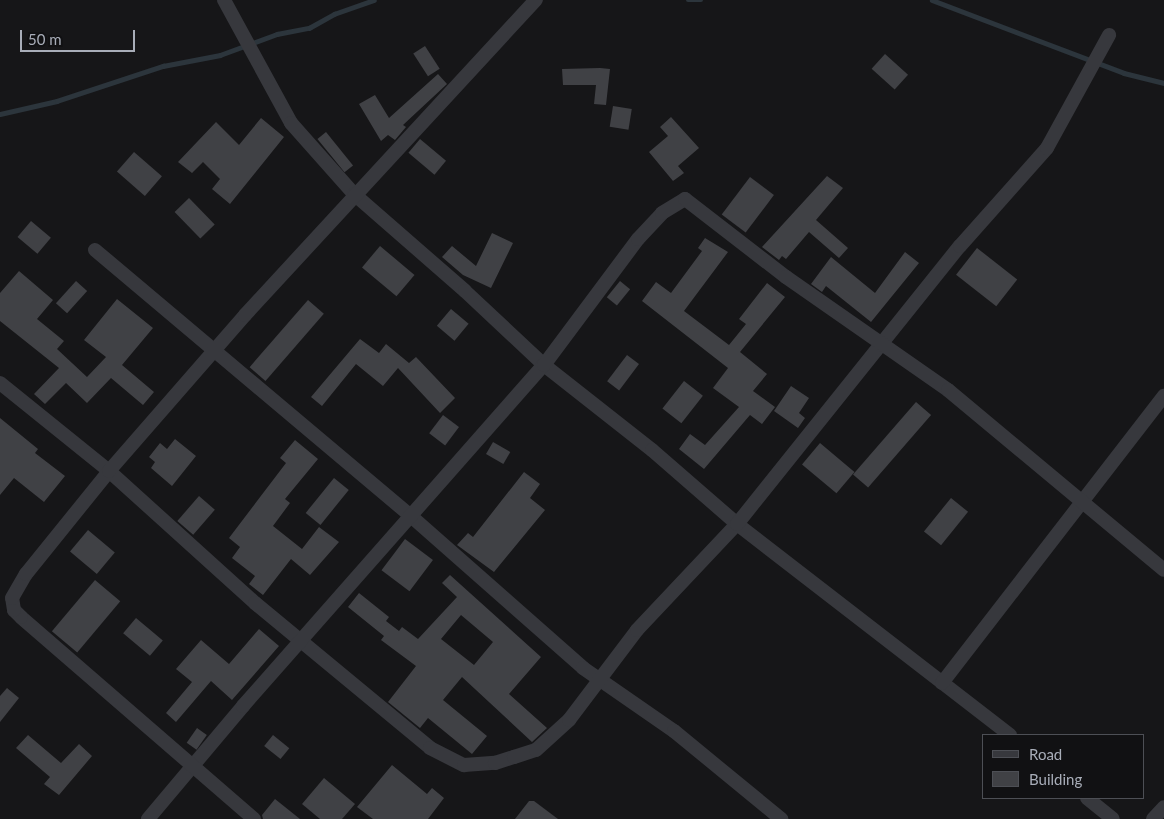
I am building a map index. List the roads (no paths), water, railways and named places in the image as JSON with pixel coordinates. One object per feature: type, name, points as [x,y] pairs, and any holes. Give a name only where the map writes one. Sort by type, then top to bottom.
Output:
[{"type":"street","points":[[224,0],[291,122],[354,194],[544,365],[652,450],[737,524],[1009,734]]},
{"type":"street","points":[[254,819],[195,766],[26,622],[11,604],[22,580],[109,471],[354,194],[536,0]]},
{"type":"street","points":[[0,383],[109,471],[301,642],[398,725],[430,748],[464,765],[495,763],[536,750],[569,720],[649,616],[737,524],[988,213],[1047,148],[1109,35]]},
{"type":"street","points":[[148,819],[195,766],[242,706],[412,517],[483,431],[544,365],[638,239],[662,212],[685,199],[786,276],[948,390],[1080,502],[1164,570]]},
{"type":"street","points":[[95,250],[412,517],[583,668],[674,731],[781,819]]},
{"type":"street","points":[[942,683],[1080,502],[1164,396]]},
{"type":"street","points":[[1089,799],[1113,819]]},
{"type":"street","points":[[1153,819],[1164,807]]},
{"type":"waterway","points":[[0,114],[57,101],[163,66],[220,55],[277,34],[309,28],[334,14],[374,0]]},
{"type":"waterway","points":[[688,0],[701,0]]},
{"type":"waterway","points":[[932,0],[1124,73],[1164,83]]}]
